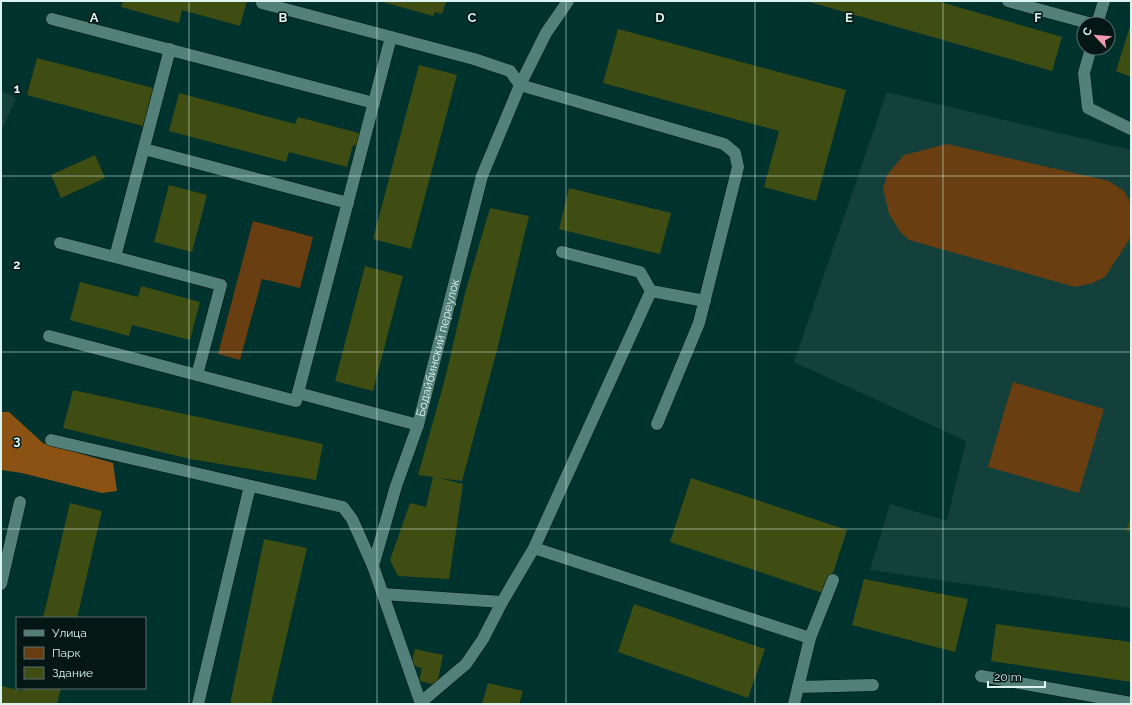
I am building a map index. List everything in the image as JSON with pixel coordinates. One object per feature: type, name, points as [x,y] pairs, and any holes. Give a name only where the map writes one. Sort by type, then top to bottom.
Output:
[{"type":"street","name":"Бодайбинский переулок","points":[[373,566],[396,486],[418,425],[482,176],[520,85],[546,33],[568,1]]},
{"type":"street","points":[[1008,1],[1076,20]]},
{"type":"street","points":[[1100,16],[1104,1]]},
{"type":"street","points":[[262,3],[474,59],[510,71],[520,85],[724,144],[735,153],[738,167],[699,323],[656,424]]},
{"type":"street","points":[[52,18],[374,103]]},
{"type":"street","points":[[49,336],[296,401],[391,37]]},
{"type":"street","points":[[115,257],[170,49]]},
{"type":"street","points":[[1089,56],[1084,73],[1088,108],[1131,129]]},
{"type":"street","points":[[144,149],[348,203]]},
{"type":"street","points":[[60,243],[221,285],[197,375]]},
{"type":"street","points":[[562,252],[640,272],[651,291],[705,301]]},
{"type":"street","points":[[51,440],[343,507],[352,520],[373,566],[421,703],[466,664],[483,639],[502,602],[534,548],[651,291]]},
{"type":"street","points":[[298,393],[418,425]]},
{"type":"street","points":[[198,704],[250,486]]},
{"type":"street","points":[[1,584],[20,502]]},
{"type":"street","points":[[534,548],[810,638]]},
{"type":"street","points":[[794,704],[810,638],[833,580]]},
{"type":"street","points":[[383,594],[502,602]]},
{"type":"street","points":[[981,676],[1131,703]]},
{"type":"street","points":[[798,688],[872,685]]},
{"type":"shaded area","points":[[1,91],[16,98],[1,132]]},
{"type":"shaded area","points":[[887,92],[1131,150],[1131,203],[1124,191],[1131,237],[1131,511],[1126,531],[1131,533],[1131,608],[870,570],[890,504],[947,521],[966,441],[794,362]]},
{"type":"shaded area","points":[[1,412],[9,412],[43,443],[113,463],[117,491],[102,493],[22,473],[1,470]]},
{"type":"green space","points":[[947,144],[1109,181],[1124,191],[1131,203],[1131,237],[1105,277],[1093,283],[1075,287],[909,240],[901,233],[889,214],[883,188],[887,175],[904,155]]},
{"type":"green space","points":[[253,221],[313,237],[300,288],[262,279],[240,360],[218,354]]},
{"type":"green space","points":[[1013,382],[1104,409],[1079,493],[988,467]]},
{"type":"building","points":[[123,1],[247,1],[240,26],[182,10],[179,23],[121,7]]},
{"type":"building","points":[[379,1],[446,2],[442,14],[435,12],[433,16]]},
{"type":"building","points":[[806,1],[937,1],[1062,37],[1052,71]]},
{"type":"building","points":[[1131,23],[1131,77],[1116,71]]},
{"type":"building","points":[[618,29],[846,90],[816,201],[764,187],[779,131],[603,83]]},
{"type":"building","points":[[37,58],[153,88],[143,126],[27,95]]},
{"type":"building","points":[[419,65],[457,75],[411,249],[373,239]]},
{"type":"building","points":[[179,93],[295,124],[298,117],[362,134],[359,146],[353,145],[347,167],[289,152],[286,162],[169,131]]},
{"type":"building","points":[[95,155],[105,178],[61,198],[51,175]]},
{"type":"building","points":[[169,185],[207,195],[192,252],[154,242]]},
{"type":"building","points":[[569,188],[671,213],[660,254],[559,229]]},
{"type":"building","points":[[490,208],[529,216],[498,346],[462,481],[439,478],[463,484],[449,579],[398,576],[390,560],[410,503],[426,507],[433,477],[418,475],[445,379],[465,293]]},
{"type":"building","points":[[365,266],[403,276],[373,391],[335,381]]},
{"type":"building","points":[[80,282],[138,297],[141,286],[200,302],[190,340],[132,325],[129,336],[70,320]]},
{"type":"building","points":[[73,390],[323,444],[316,480],[190,459],[63,428]]},
{"type":"building","points":[[691,478],[847,530],[826,594],[670,542]]},
{"type":"building","points":[[70,503],[102,511],[77,617],[43,617]]},
{"type":"building","points":[[1131,513],[1131,533],[1126,531]]},
{"type":"building","points":[[264,539],[307,548],[271,704],[230,704]]},
{"type":"building","points":[[864,579],[968,599],[955,652],[852,625]]},
{"type":"building","points":[[634,604],[765,649],[748,698],[618,652]]},
{"type":"building","points":[[996,624],[1131,642],[1131,682],[991,661]]},
{"type":"building","points":[[415,649],[443,655],[437,685],[419,681],[422,668],[411,665]]},
{"type":"building","points":[[488,683],[523,691],[519,704],[482,704]]},
{"type":"building","points":[[1,686],[23,691],[23,689],[61,689],[57,704],[1,704]]}]
